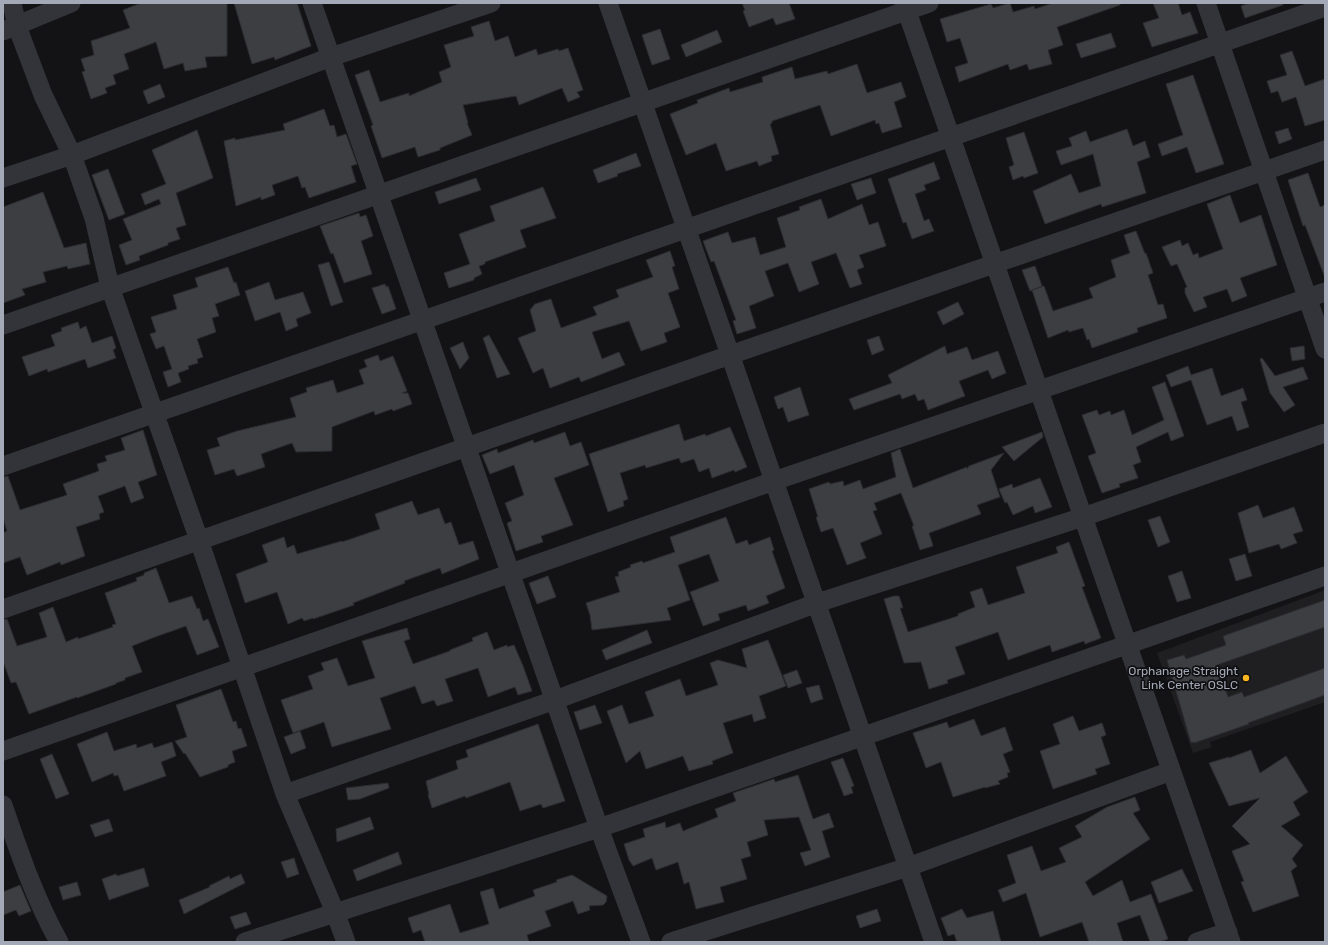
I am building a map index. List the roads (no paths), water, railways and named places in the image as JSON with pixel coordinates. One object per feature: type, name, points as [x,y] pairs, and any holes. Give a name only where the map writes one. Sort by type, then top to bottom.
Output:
[{"type":"street","points":[[12,3],[10,29],[72,155],[94,218],[110,287],[199,540],[285,794],[335,912],[346,942]]},
{"type":"street","points":[[10,29],[71,3]]},
{"type":"street","points":[[312,3],[599,828],[641,942]]},
{"type":"street","points":[[3,178],[72,155],[331,57],[491,3]]},
{"type":"street","points":[[608,3],[934,942]]},
{"type":"street","points":[[3,325],[643,102],[905,7],[929,3]]},
{"type":"street","points":[[1206,3],[1325,349]]},
{"type":"street","points":[[905,7],[1229,937],[1197,942]]},
{"type":"street","points":[[3,466],[1325,7]]},
{"type":"street","points":[[3,609],[730,355],[1325,150]]},
{"type":"street","points":[[3,750],[242,668],[774,481],[1325,292]]},
{"type":"street","points":[[285,794],[555,700],[817,603],[1083,517],[1325,433]]},
{"type":"street","points":[[245,942],[599,828],[1325,576]]},
{"type":"street","points":[[671,942],[908,867],[1171,771]]},
{"type":"street","points":[[3,805],[27,875],[46,918],[59,942]]},
{"type":"place","name":"Orphanage Straight Link Center OSLC","points":[[1246,678]]}]
